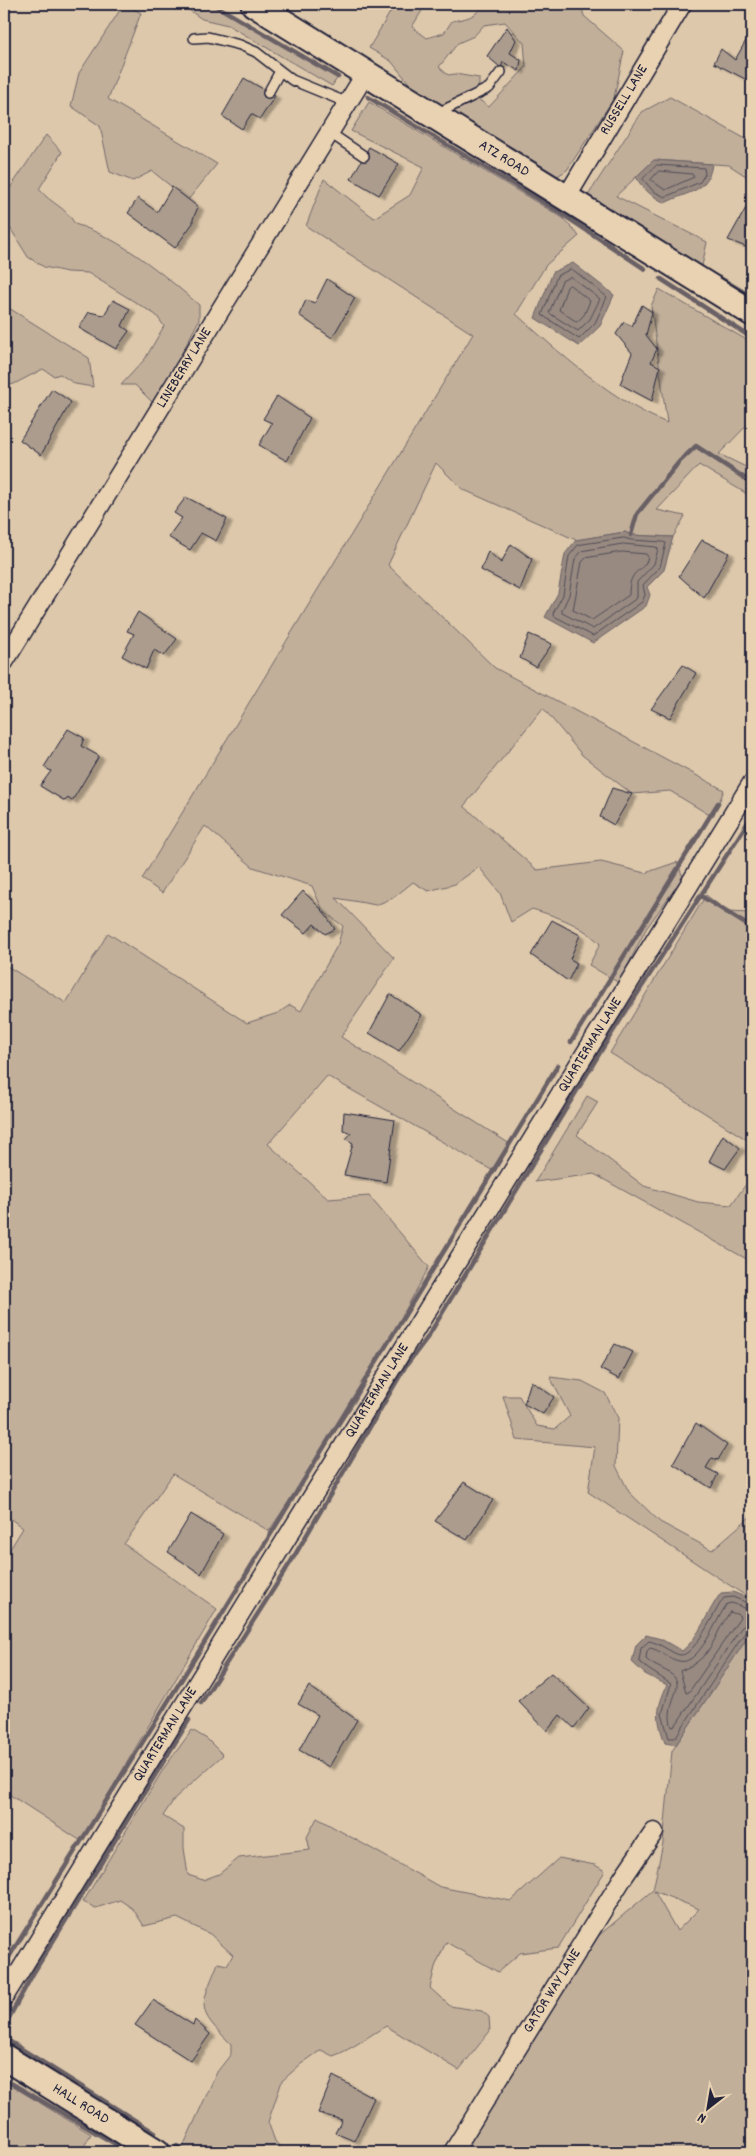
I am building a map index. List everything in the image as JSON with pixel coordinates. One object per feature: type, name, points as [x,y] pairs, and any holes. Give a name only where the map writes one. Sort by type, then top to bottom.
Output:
[{"type":"street","name":"ATZ ROAD","points":[[254,4],[752,313]]},
{"type":"street","name":"RUSSELL LANE","points":[[566,198],[682,4]]},
{"type":"street","name":"LINEBERRY LANE","points":[[4,662],[366,74]]},
{"type":"street","name":"QUARTERMAN LANE","points":[[4,1997],[752,783]]},
{"type":"street","name":"GATOR WAY LANE","points":[[453,2152],[624,1876],[654,1832]]},
{"type":"street","name":"HALL ROAD","points":[[4,2057],[157,2152]]},
{"type":"lane","points":[[194,38],[208,37],[240,45],[256,52],[292,80],[348,103]]},
{"type":"lane","points":[[268,93],[280,71]]},
{"type":"lane","points":[[434,115],[489,88],[501,72]]},
{"type":"lane","points":[[330,133],[364,156]]},
{"type":"shaded area","points":[[124,4],[141,13],[108,99],[217,164],[188,200],[152,171],[133,181],[110,172],[100,126],[71,106],[79,73]]},
{"type":"shaded area","points":[[180,4],[213,4],[338,77],[332,86],[228,25],[202,19]]},
{"type":"shaded area","points":[[395,4],[426,4],[412,27],[427,38],[444,33],[452,21],[474,15],[483,4],[581,5],[584,16],[624,51],[614,98],[567,170],[556,177],[417,93],[391,61],[369,48]],"holes":[[[505,22],[524,43],[526,67],[489,107],[471,94],[479,85],[479,78],[455,74],[448,75],[439,67],[458,43],[474,36],[484,25]]]},
{"type":"shaded area","points":[[670,97],[744,138],[752,138],[752,180],[729,165],[654,160],[616,196],[707,242],[702,266],[587,197],[642,112]]},
{"type":"shaded area","points":[[369,102],[563,218],[579,236],[546,265],[516,314],[568,360],[627,402],[667,423],[651,306],[659,289],[752,343],[752,420],[719,454],[752,470],[752,497],[699,465],[657,510],[685,516],[673,537],[631,535],[625,532],[576,540],[462,489],[436,463],[388,565],[495,668],[724,790],[713,817],[670,791],[632,794],[582,755],[543,708],[464,806],[537,870],[601,862],[645,873],[677,862],[683,877],[646,929],[619,983],[589,965],[600,944],[577,926],[532,909],[511,922],[500,893],[479,867],[455,884],[428,891],[413,882],[393,898],[376,905],[336,898],[394,958],[341,1037],[510,1144],[495,1172],[327,1076],[268,1144],[328,1199],[369,1196],[429,1267],[355,1402],[269,1531],[173,1474],[124,1544],[217,1609],[81,1841],[4,1791],[4,1559],[23,1528],[4,1514],[4,964],[66,1003],[108,933],[247,1023],[278,1013],[290,1005],[301,1011],[338,944],[343,926],[323,911],[312,886],[253,867],[205,826],[162,893],[142,879],[473,334],[306,226],[324,179],[374,218],[410,195],[424,167],[351,131]]},
{"type":"shaded area","points":[[46,135],[62,152],[39,189],[67,213],[75,224],[109,238],[141,258],[199,305],[199,320],[155,405],[135,385],[121,385],[145,359],[164,326],[156,315],[88,273],[67,272],[44,267],[28,257],[4,218],[4,197]]},
{"type":"shaded area","points":[[4,305],[89,358],[93,387],[75,384],[60,374],[54,376],[43,369],[14,384],[4,386]]},
{"type":"shaded area","points":[[706,895],[728,912],[752,913],[752,1143],[610,1053]]},
{"type":"shaded area","points":[[587,1096],[598,1102],[577,1135],[644,1186],[698,1202],[731,1205],[752,1176],[752,1262],[594,1174],[535,1182]]},
{"type":"shaded area","points":[[550,1377],[582,1381],[605,1393],[618,1418],[616,1466],[629,1492],[660,1522],[712,1550],[752,1515],[752,1600],[588,1492],[595,1447],[517,1440],[503,1396],[519,1396],[537,1426],[555,1429],[570,1416]]},
{"type":"shaded area","points":[[752,1631],[752,2152],[463,2152],[597,1937],[653,1890],[663,1843],[672,1751]],"holes":[[[654,1891],[699,1909],[677,1931]]]},
{"type":"shaded area","points":[[192,1730],[207,1739],[223,1755],[175,1798],[163,1816],[184,1829],[184,1848],[188,1875],[203,1880],[219,1874],[239,1858],[310,1850],[307,1837],[317,1818],[440,1887],[511,1901],[559,1858],[595,1865],[605,1871],[558,1948],[520,1953],[498,1972],[446,1942],[435,1967],[430,1988],[450,2006],[482,2011],[489,2017],[490,2031],[459,2070],[386,2026],[354,2046],[333,2056],[321,2050],[282,2081],[268,2122],[275,2141],[284,2152],[181,2151],[217,2072],[231,2054],[231,2044],[211,2023],[204,2007],[207,1990],[218,1963],[227,1965],[233,1955],[210,1934],[177,1918],[144,1926],[133,1909],[120,1900],[96,1908],[83,1902],[164,1768]]},
{"type":"shaded area","points":[[4,2081],[91,2134],[81,2152],[29,2152],[15,2147],[11,2152],[4,2152]]},
{"type":"water","points":[[654,160],[712,164],[710,174],[701,186],[665,203],[648,192],[636,177]]},
{"type":"water","points":[[573,263],[614,295],[600,326],[579,346],[535,318],[553,272]]},
{"type":"water","points":[[625,532],[631,535],[673,537],[664,570],[647,587],[650,595],[646,606],[593,643],[545,617],[558,593],[565,554],[576,540]]},
{"type":"water","points":[[733,1592],[752,1600],[752,1631],[676,1745],[665,1743],[658,1714],[667,1685],[645,1674],[632,1662],[636,1645],[646,1635],[661,1639],[682,1651],[694,1639],[721,1593]]},
{"type":"building","points":[[507,27],[516,40],[510,53],[521,60],[519,71],[503,62],[501,68],[487,56]]},
{"type":"building","points":[[748,37],[752,39],[752,71],[747,80],[714,63],[721,49],[735,60]]},
{"type":"building","points":[[244,78],[275,96],[260,119],[251,114],[242,129],[222,116]]},
{"type":"building","points":[[369,147],[399,164],[379,195],[351,179]]},
{"type":"building","points":[[172,187],[198,207],[193,223],[175,248],[128,213],[138,198],[157,212]]},
{"type":"building","points":[[752,197],[752,237],[746,247],[728,240]]},
{"type":"building","points":[[327,279],[355,298],[332,338],[299,315],[306,300],[315,303]]},
{"type":"building","points":[[113,300],[130,309],[122,326],[129,331],[116,349],[79,328],[89,312],[104,315]]},
{"type":"building","points":[[642,305],[652,312],[646,335],[657,349],[651,362],[660,367],[652,401],[620,384],[632,353],[616,334],[624,322],[632,326]]},
{"type":"building","points":[[52,389],[71,402],[41,455],[20,440]]},
{"type":"building","points":[[277,396],[310,418],[287,461],[259,445],[272,423],[263,419]]},
{"type":"building","points":[[186,497],[227,519],[216,541],[201,533],[190,550],[168,537],[182,518],[174,513]]},
{"type":"building","points":[[702,540],[729,553],[704,598],[679,576]]},
{"type":"building","points":[[511,544],[532,559],[520,590],[481,570],[488,551],[501,563]]},
{"type":"building","points":[[138,612],[177,639],[164,656],[154,650],[146,669],[122,656],[134,634],[127,631]]},
{"type":"building","points":[[529,634],[552,644],[536,667],[520,658]]},
{"type":"building","points":[[683,665],[696,673],[670,718],[651,709]]},
{"type":"building","points":[[68,729],[84,738],[81,746],[99,756],[72,801],[68,798],[65,801],[40,786],[51,771],[44,767]]},
{"type":"building","points":[[612,788],[632,794],[614,825],[600,817]]},
{"type":"building","points":[[303,891],[323,911],[335,929],[325,934],[314,924],[306,933],[282,915]]},
{"type":"building","points":[[552,920],[580,935],[570,959],[577,963],[568,981],[531,955]]},
{"type":"building","points":[[390,994],[422,1015],[399,1051],[369,1033]]},
{"type":"building","points":[[344,1112],[395,1120],[386,1182],[344,1175],[353,1143],[346,1139],[351,1133],[343,1130]]},
{"type":"building","points":[[723,1135],[740,1148],[725,1169],[709,1161]]},
{"type":"building","points":[[615,1344],[633,1352],[619,1379],[600,1369]]},
{"type":"building","points":[[531,1381],[554,1397],[543,1414],[524,1404]]},
{"type":"building","points":[[696,1423],[727,1445],[718,1460],[712,1458],[706,1468],[718,1474],[711,1488],[673,1464]]},
{"type":"building","points":[[464,1482],[493,1500],[467,1540],[435,1521]]},
{"type":"building","points":[[191,1514],[223,1534],[201,1574],[168,1552]]},
{"type":"building","points":[[551,1673],[589,1708],[574,1728],[560,1715],[547,1731],[518,1701]]},
{"type":"building","points":[[309,1686],[357,1720],[329,1767],[299,1750],[318,1715],[298,1704]]},
{"type":"building","points":[[153,2000],[193,2025],[195,2020],[210,2034],[191,2061],[135,2025]]},
{"type":"building","points":[[333,2076],[374,2098],[354,2141],[335,2133],[342,2120],[318,2113]]},
{"type":"waterway","points":[[213,4],[338,77]]},
{"type":"waterway","points":[[368,97],[562,214],[645,269]]},
{"type":"waterway","points":[[720,278],[752,297]]},
{"type":"waterway","points":[[661,279],[752,338]]},
{"type":"waterway","points":[[631,535],[637,514],[679,462],[696,446],[752,483]]},
{"type":"waterway","points":[[571,1042],[718,803]]},
{"type":"waterway","points":[[201,1703],[292,1560],[405,1367],[427,1338],[610,1036],[752,816]]},
{"type":"waterway","points":[[701,896],[752,928]]},
{"type":"waterway","points":[[4,1965],[190,1666],[558,1065]]},
{"type":"waterway","points":[[4,2027],[34,1972],[189,1720]]},
{"type":"waterway","points":[[4,2038],[155,2133]]},
{"type":"waterway","points":[[4,2079],[129,2152]]},
{"type":"waterway","points":[[177,2146],[186,2152]]}]
